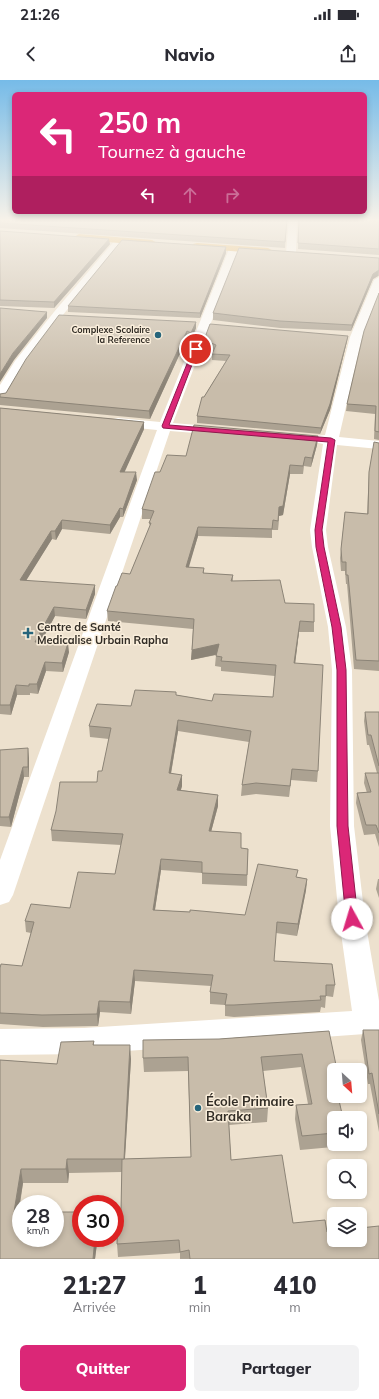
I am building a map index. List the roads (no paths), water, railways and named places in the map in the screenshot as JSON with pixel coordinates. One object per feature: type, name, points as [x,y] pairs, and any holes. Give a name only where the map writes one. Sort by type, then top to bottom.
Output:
[{"type":"street","points":[[0,396],[19,364],[91,274]]},
{"type":"street","points":[[0,895],[165,426],[224,274]]},
{"type":"street","points":[[0,1042],[84,1041],[374,1021],[352,919],[342,826],[342,670],[340,647],[318,530],[331,440],[349,337],[379,280]]},
{"type":"street","points":[[43,313],[72,317]]},
{"type":"street","points":[[102,420],[236,432]]},
{"type":"street","points":[[308,438],[379,445]]},
{"type":"place","name":"Complexe Scolaire la Reference","points":[[158,335]]},
{"type":"place","name":"Centre de Santé Medicalise Urbain Rapha","points":[[28,633]]},
{"type":"place","name":"École Primaire Baraka","points":[[198,1108]]}]
